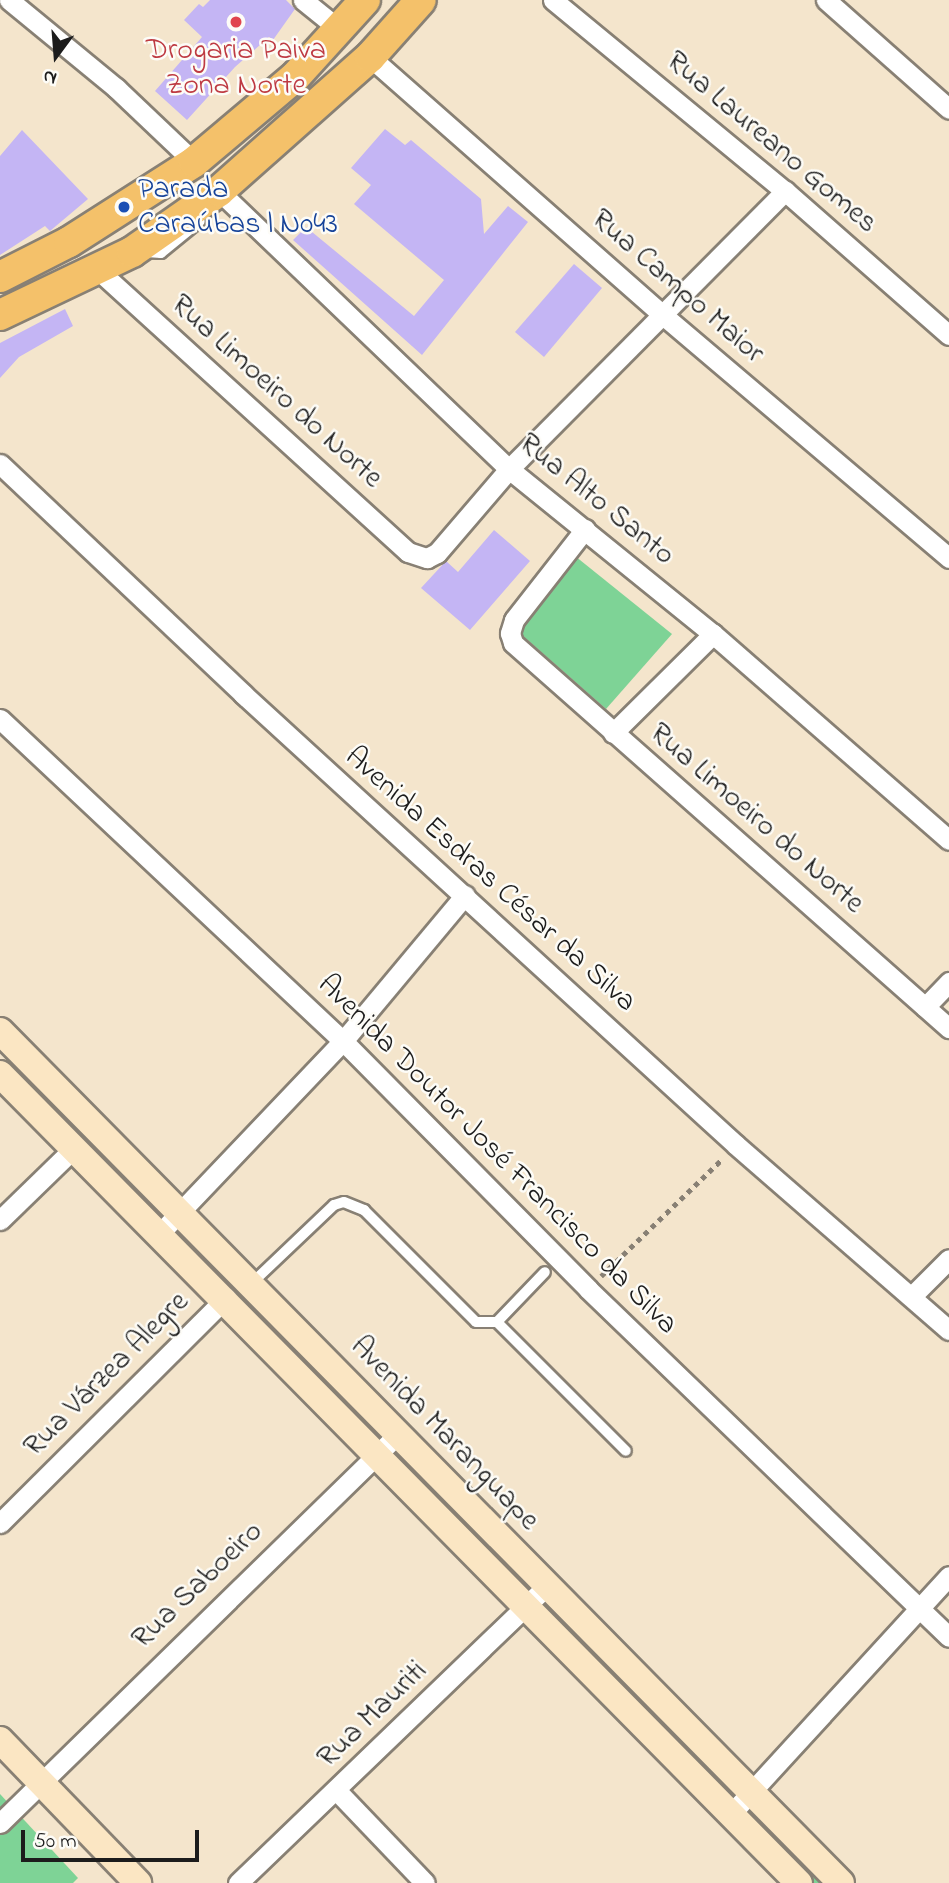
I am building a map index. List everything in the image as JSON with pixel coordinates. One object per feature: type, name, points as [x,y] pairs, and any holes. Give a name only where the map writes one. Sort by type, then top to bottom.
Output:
[{"type":"main road","points":[[0,277],[69,242],[194,162],[295,77],[365,0]]},
{"type":"main road","points":[[0,315],[132,252],[214,195],[370,57],[421,0]]},
{"type":"main road","name":"Avenida Maranguape","points":[[0,1031],[841,1883]]},
{"type":"main road","points":[[0,1047],[26,1059]]},
{"type":"main road","name":"Avenida Maranguape","points":[[0,1074],[161,1232],[525,1608],[799,1883]]},
{"type":"main road","points":[[0,1740],[138,1883]]},
{"type":"street","points":[[9,0],[116,88],[194,162]]},
{"type":"street","points":[[303,0],[340,30]]},
{"type":"street","name":"Rua Laureano Gomes","points":[[553,0],[785,191],[949,335]]},
{"type":"street","points":[[826,0],[949,108]]},
{"type":"street","name":"Rua Campo Maior","points":[[370,57],[664,316],[949,558]]},
{"type":"street","points":[[509,469],[664,316],[785,191]]},
{"type":"street","name":"Rua Alto Santo","points":[[214,195],[509,469],[713,634],[949,840]]},
{"type":"street","name":"Rua Limoeiro do Norte","points":[[98,270],[415,557],[437,553],[509,469]]},
{"type":"street","name":"Avenida Esdras César da Silva","points":[[0,464],[243,694],[736,1145],[949,1330]]},
{"type":"street","name":"Rua Limoeiro do Norte","points":[[585,529],[514,620],[510,638],[524,656],[949,1028]]},
{"type":"street","points":[[613,733],[713,634]]},
{"type":"street","name":"Avenida Doutor José Francisco da Silva","points":[[0,719],[343,1041],[588,1289],[949,1637]]},
{"type":"street","points":[[161,1232],[343,1041],[465,895]]},
{"type":"street","points":[[925,1007],[949,982]]},
{"type":"street","points":[[0,1220],[74,1148]]},
{"type":"street","points":[[912,1296],[949,1259]]},
{"type":"street","name":"Rua Várzea Alegre","points":[[0,1524],[226,1298]]},
{"type":"street","name":"Rua Saboeiro","points":[[0,1823],[39,1781],[398,1434]]},
{"type":"street","points":[[730,1815],[949,1576]]},
{"type":"street","name":"Rua Mauriti","points":[[238,1883],[338,1791],[547,1586]]},
{"type":"street","points":[[338,1791],[425,1883]]},
{"type":"lane","points":[[251,1283],[334,1205],[344,1202],[363,1210],[468,1318],[485,1325],[497,1322],[545,1272]]},
{"type":"lane","points":[[497,1322],[626,1451]]},
{"type":"path","points":[[588,1289],[736,1145]]},
{"type":"green space","points":[[575,556],[672,634],[606,709],[515,629]]},
{"type":"green space","points":[[1,1054],[59,1096],[155,1192],[146,1200]]},
{"type":"green space","points":[[189,1233],[379,1422],[369,1429],[183,1240]]},
{"type":"green space","points":[[402,1447],[531,1579],[521,1585],[395,1456]]},
{"type":"green space","points":[[548,1604],[727,1782],[719,1784],[545,1611]]},
{"type":"green space","points":[[0,1794],[78,1878],[73,1883],[0,1883]]},
{"type":"green space","points":[[748,1805],[830,1883],[813,1883],[744,1813]]},
{"type":"building","points":[[210,0],[286,0],[295,9],[273,40],[269,37],[235,67],[187,120],[155,91],[202,37],[184,20],[199,4],[203,7]]},
{"type":"building","points":[[385,129],[405,145],[411,140],[481,199],[484,234],[508,206],[528,222],[422,355],[293,240],[306,227],[414,316],[444,280],[354,204],[371,185],[351,168]]},
{"type":"building","points":[[22,130],[88,199],[50,231],[45,226],[0,255],[0,156]]},
{"type":"building","points":[[574,264],[602,288],[544,357],[515,332]]},
{"type":"building","points":[[65,309],[73,326],[19,357],[0,378],[0,343]]},
{"type":"building","points":[[494,530],[530,561],[470,630],[421,588],[446,561],[458,572]]},
{"type":"place","name":"Drogaria Paiva Zona Norte","points":[[236,22]]},
{"type":"place","name":"Parada Caraúbas | N043","points":[[124,207]]}]
